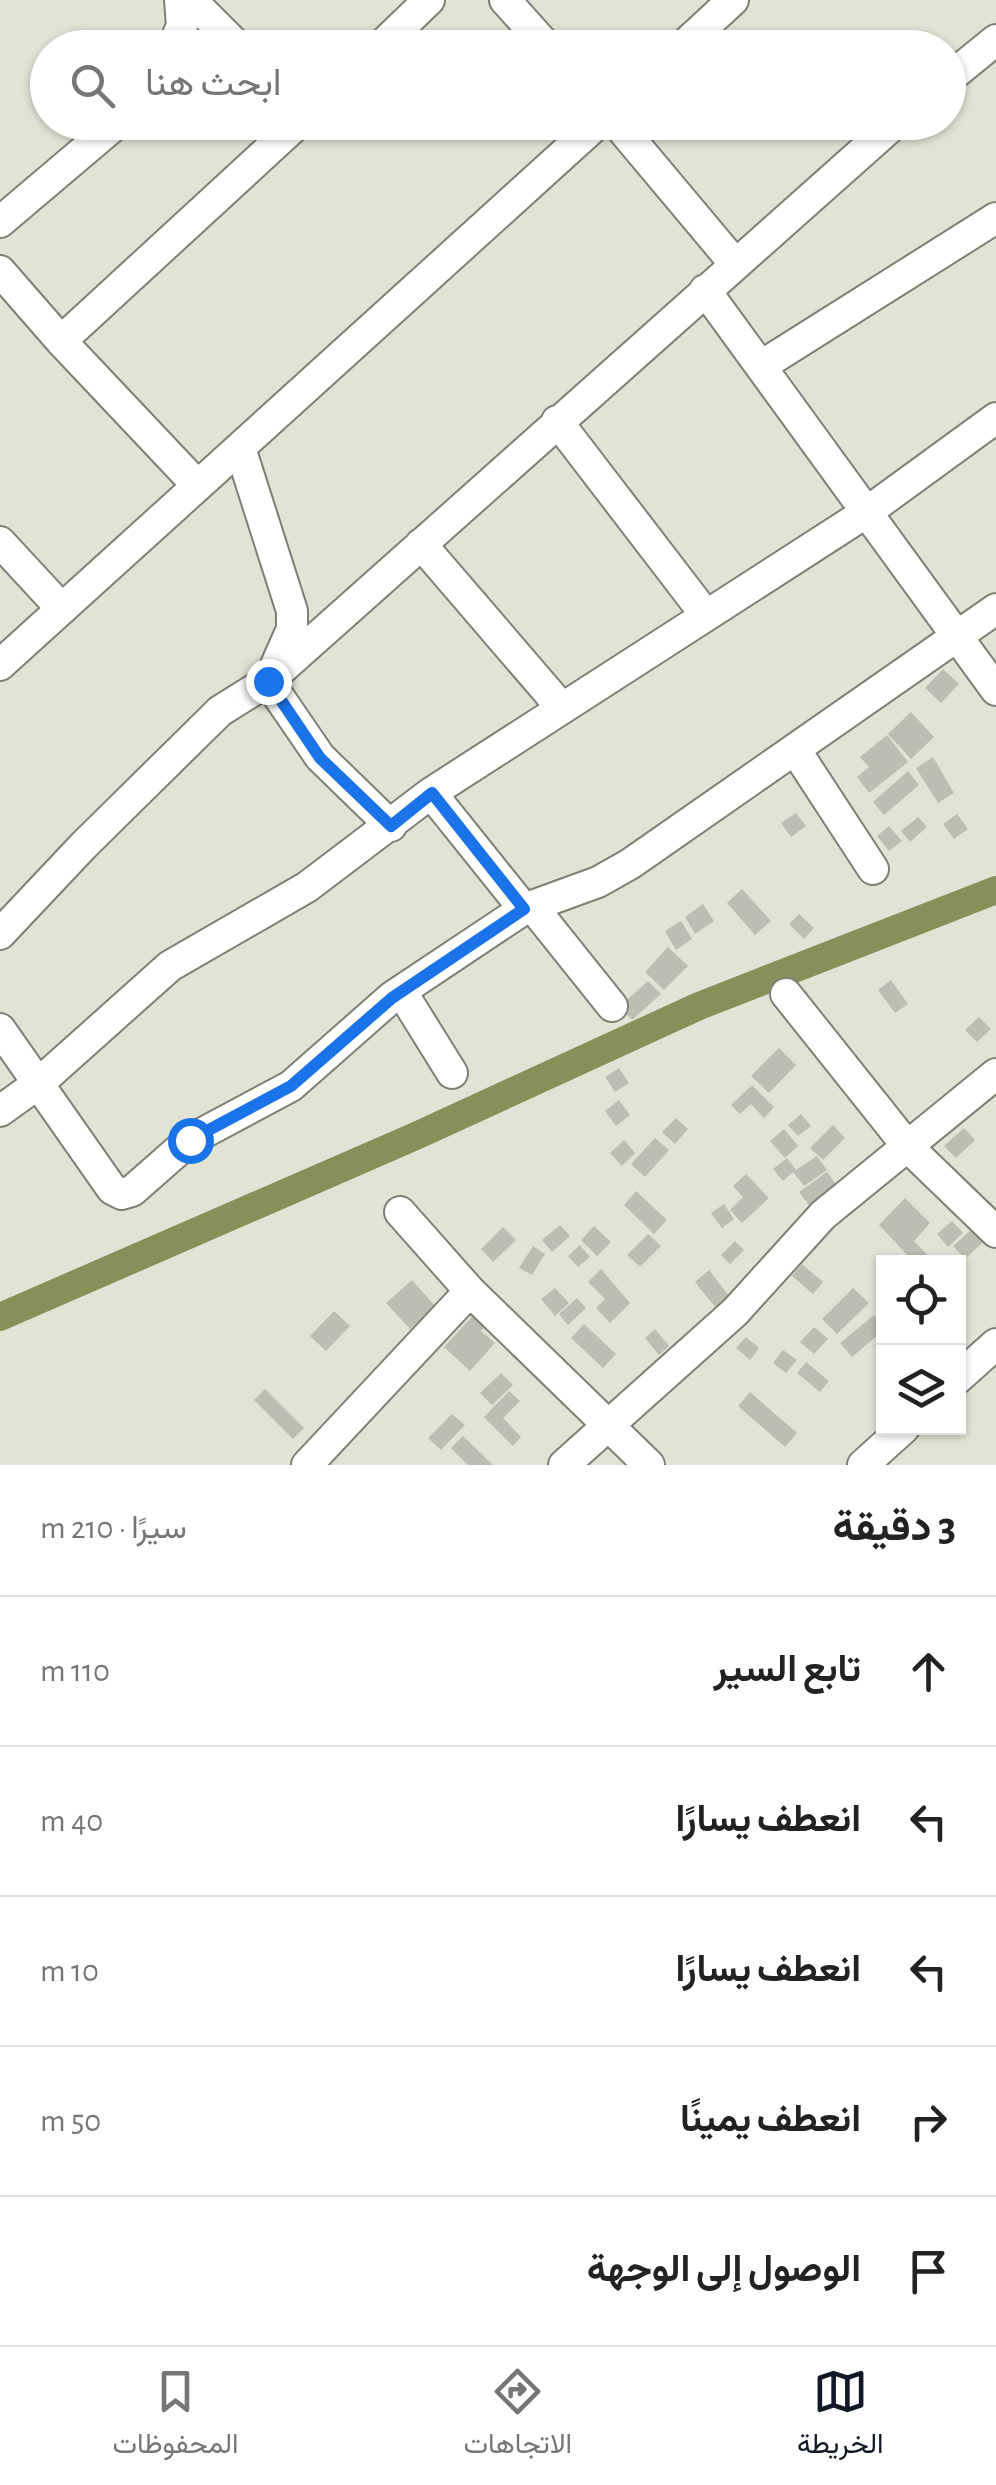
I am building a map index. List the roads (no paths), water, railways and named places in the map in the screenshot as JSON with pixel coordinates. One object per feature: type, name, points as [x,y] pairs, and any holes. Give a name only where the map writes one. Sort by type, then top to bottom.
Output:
[{"type":"street","points":[[180,0],[180,30]]},
{"type":"street","points":[[190,0],[221,30]]},
{"type":"street","points":[[398,30],[429,0]]},
{"type":"street","points":[[504,0],[532,30]]},
{"type":"street","points":[[700,30],[733,0]]},
{"type":"street","points":[[966,64],[996,40]]},
{"type":"street","points":[[0,222],[97,140]]},
{"type":"street","points":[[60,341],[279,140]]},
{"type":"street","points":[[0,666],[580,140]]},
{"type":"street","points":[[631,140],[735,264]]},
{"type":"street","points":[[0,934],[220,711],[268,681],[876,140]]},
{"type":"street","points":[[761,366],[996,218]]},
{"type":"street","points":[[0,271],[60,341],[197,485]]},
{"type":"street","points":[[705,290],[996,690]]},
{"type":"street","points":[[0,1111],[39,1082],[170,966],[294,896],[432,793],[867,512],[996,418]]},
{"type":"street","points":[[557,421],[704,614]]},
{"type":"street","points":[[240,448],[292,611],[287,646],[268,681]]},
{"type":"street","points":[[0,542],[62,609]]},
{"type":"street","points":[[421,544],[561,707]]},
{"type":"street","points":[[0,1029],[112,1189],[122,1194],[132,1191],[210,1126],[291,1086],[401,992],[528,908],[598,882],[630,864],[996,609]]},
{"type":"street","points":[[268,681],[320,758],[391,826]]},
{"type":"street","points":[[796,750],[873,869]]},
{"type":"street","points":[[432,793],[612,1006]]},
{"type":"street","points":[[401,992],[452,1073]]},
{"type":"street","points":[[786,994],[908,1147],[996,1232]]},
{"type":"street","points":[[564,1465],[734,1312],[813,1224],[996,1074]]},
{"type":"street","points":[[400,1212],[470,1291],[649,1465]]},
{"type":"street","points":[[307,1465],[470,1291]]},
{"type":"street","points":[[966,1371],[996,1344]]},
{"type":"street","points":[[863,1465],[896,1435]]},
{"type":"waterway","points":[[0,1317],[418,1135],[699,1006],[996,890]]}]
